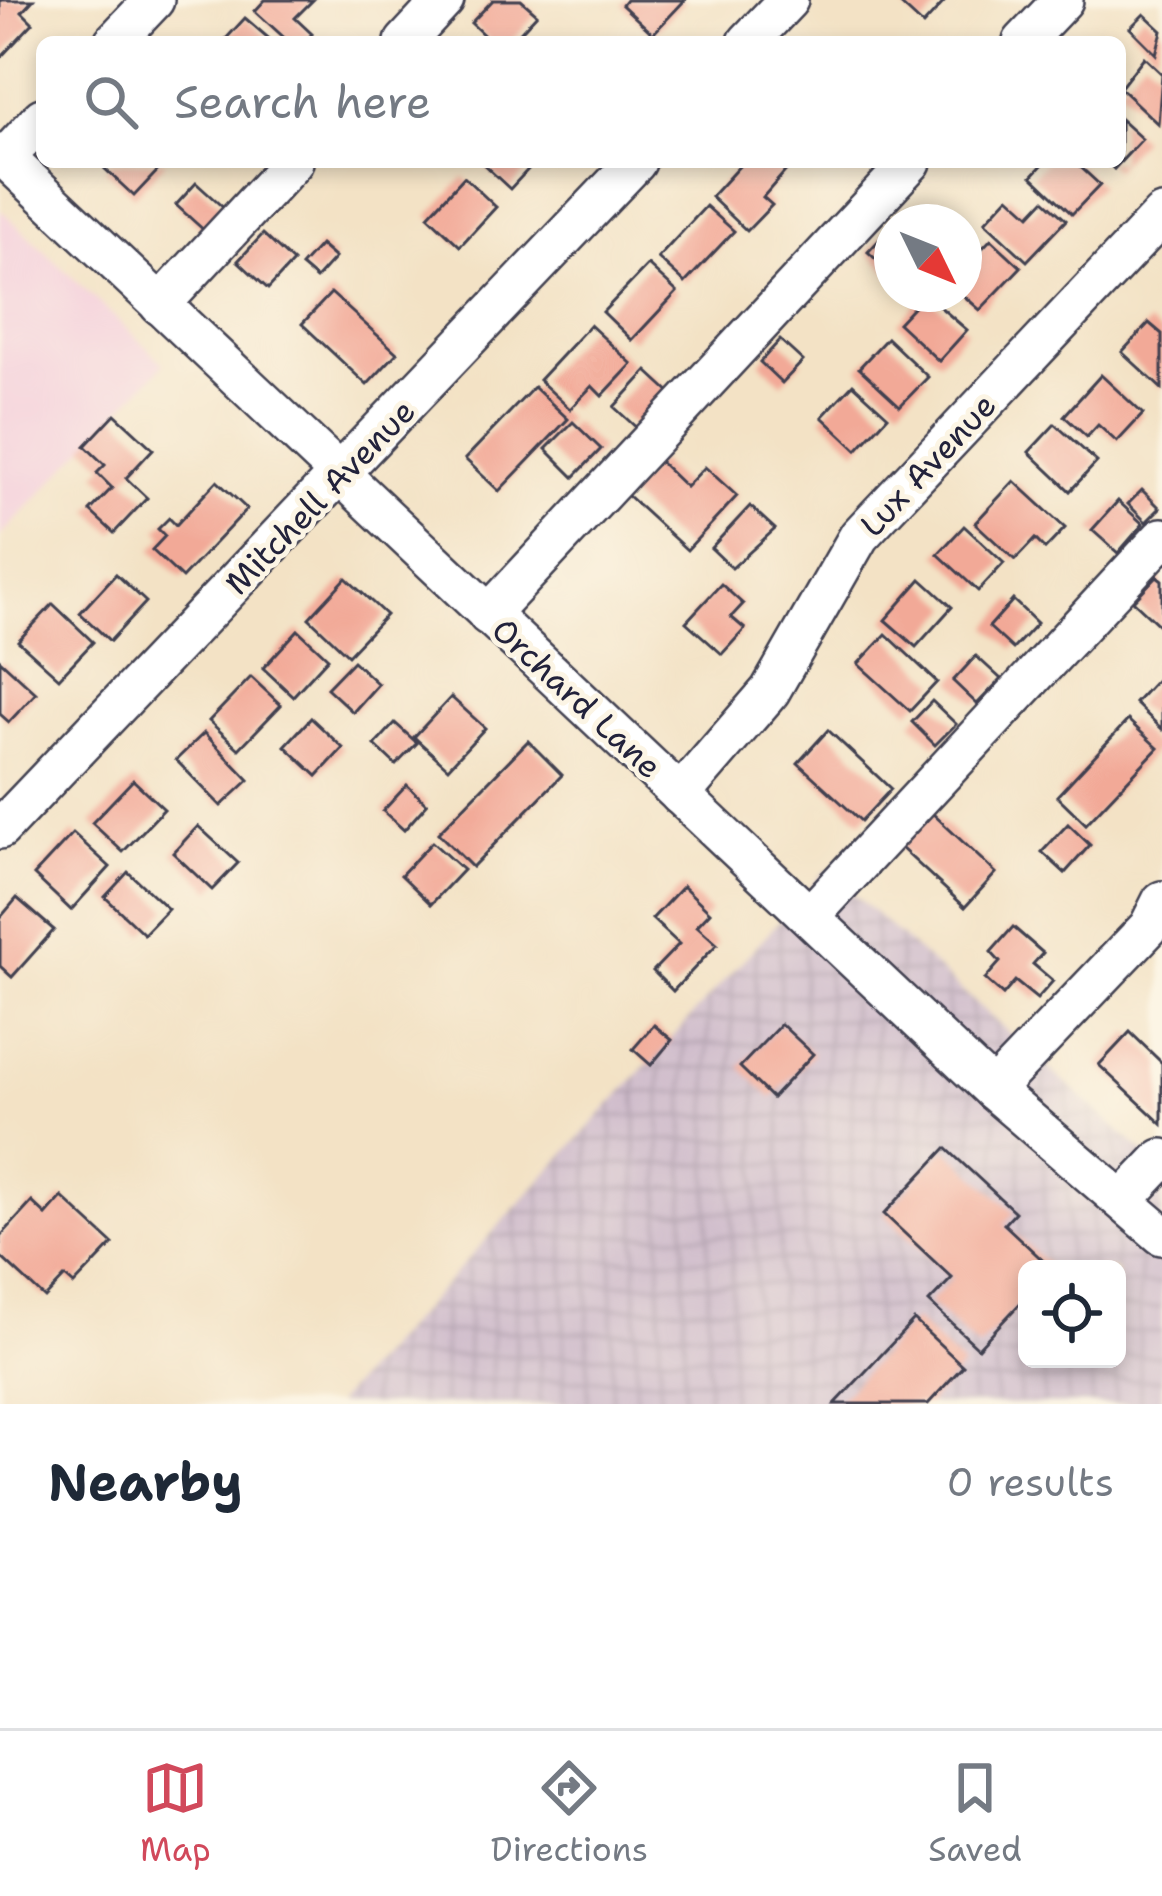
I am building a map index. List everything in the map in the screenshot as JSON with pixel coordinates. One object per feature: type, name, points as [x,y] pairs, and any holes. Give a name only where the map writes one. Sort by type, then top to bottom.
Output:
[{"type":"street","points":[[120,36],[154,0]]},
{"type":"street","points":[[411,36],[444,0]]},
{"type":"street","points":[[754,36],[788,0]]},
{"type":"street","points":[[1029,36],[1063,0]]},
{"type":"street","points":[[2,155],[36,124]]},
{"type":"street","name":"Orchard Lane","points":[[2,155],[993,1090],[1162,1234]]},
{"type":"street","points":[[160,305],[287,168]]},
{"type":"street","name":"Mitchell Avenue","points":[[0,829],[630,168]]},
{"type":"street","points":[[488,615],[905,168]]},
{"type":"street","name":"Lux Avenue","points":[[680,795],[770,691],[859,536],[1162,215]]},
{"type":"street","points":[[810,916],[1162,538]]},
{"type":"street","points":[[993,1090],[1149,927],[1162,901]]},
{"type":"street","points":[[1123,1200],[1162,1159]]},
{"type":"shaded area","points":[[0,209],[164,364],[0,537]]},
{"type":"shaded area","points":[[826,870],[1162,1169],[1162,1404],[335,1404]]},
{"type":"building","points":[[0,0],[33,0],[22,12],[33,23],[0,58]]},
{"type":"building","points":[[265,0],[313,0],[295,18],[312,34],[282,36],[255,11]]},
{"type":"building","points":[[493,0],[521,0],[537,14],[517,36],[485,36],[471,23]]},
{"type":"building","points":[[626,0],[685,0],[653,34],[622,5]]},
{"type":"building","points":[[896,0],[946,0],[923,25]]},
{"type":"building","points":[[1144,14],[1162,31],[1156,54],[1130,28]]},
{"type":"building","points":[[245,18],[266,36],[228,36]]},
{"type":"building","points":[[1144,57],[1162,74],[1158,124],[1126,94],[1126,80]]},
{"type":"building","points":[[1126,124],[1142,139],[1126,156]]},
{"type":"building","points":[[106,168],[160,168],[134,196]]},
{"type":"building","points":[[487,168],[529,168],[510,189]]},
{"type":"building","points":[[738,168],[788,168],[763,197],[772,205],[747,231],[711,197]]},
{"type":"building","points":[[1039,168],[1082,168],[1100,185],[1072,214],[1032,176]]},
{"type":"building","points":[[464,177],[496,207],[460,246],[428,216]]},
{"type":"building","points":[[196,183],[227,211],[207,233],[176,205]]},
{"type":"building","points":[[1009,196],[1030,215],[1044,200],[1066,220],[1027,261],[985,222]]},
{"type":"building","points":[[706,206],[734,231],[685,283],[658,258]]},
{"type":"building","points":[[263,234],[293,262],[268,289],[238,261]]},
{"type":"building","points":[[991,239],[1021,267],[982,308],[982,249]]},
{"type":"building","points":[[320,245],[335,258],[316,279],[301,266]]},
{"type":"building","points":[[648,265],[677,292],[632,340],[603,312]]},
{"type":"building","points":[[331,293],[397,353],[367,385],[302,324]]},
{"type":"building","points":[[908,312],[946,312],[967,330],[939,361],[898,323]]},
{"type":"building","points":[[1149,323],[1162,334],[1162,389],[1122,352]]},
{"type":"building","points":[[590,325],[632,364],[602,396],[592,386],[570,409],[539,380]]},
{"type":"building","points":[[887,338],[928,377],[900,406],[859,368]]},
{"type":"building","points":[[780,340],[803,361],[782,383],[760,362]]},
{"type":"building","points":[[647,371],[674,396],[641,432],[614,407]]},
{"type":"building","points":[[1101,375],[1143,414],[1117,442],[1098,425],[1087,437],[1064,416]]},
{"type":"building","points":[[853,384],[888,416],[857,450],[822,417]]},
{"type":"building","points":[[534,387],[568,419],[499,491],[465,459]]},
{"type":"building","points":[[115,414],[153,449],[126,478],[147,498],[114,533],[90,511],[112,488],[97,473],[105,465],[85,446]]},
{"type":"building","points":[[573,422],[601,449],[574,477],[546,449]]},
{"type":"building","points":[[1055,424],[1097,462],[1070,491],[1029,452]]},
{"type":"building","points":[[659,461],[686,487],[705,467],[737,496],[687,550],[627,495]]},
{"type":"building","points":[[217,481],[247,509],[182,578],[152,550],[165,536],[158,529],[169,518],[176,525]]},
{"type":"building","points":[[1014,481],[1065,528],[1045,549],[1035,539],[1015,560],[975,523]]},
{"type":"building","points":[[1142,490],[1160,508],[1146,522],[1128,504]]},
{"type":"building","points":[[1118,501],[1143,524],[1118,553],[1092,530]]},
{"type":"building","points":[[750,506],[775,529],[732,568],[711,548]]},
{"type":"building","points":[[964,526],[1004,563],[978,591],[938,554]]},
{"type":"building","points":[[116,574],[146,602],[110,641],[80,613]]},
{"type":"building","points":[[1157,576],[1162,580],[1162,628],[1133,601]]},
{"type":"building","points":[[346,578],[386,615],[348,655],[309,618]]},
{"type":"building","points":[[921,579],[952,607],[916,647],[885,620]]},
{"type":"building","points":[[721,584],[743,604],[731,617],[745,629],[722,654],[686,622]]},
{"type":"building","points":[[1013,600],[1037,623],[1013,649],[989,627]]},
{"type":"building","points":[[53,604],[93,642],[59,678],[18,641]]},
{"type":"building","points":[[298,630],[328,658],[293,696],[263,668]]},
{"type":"building","points":[[886,634],[937,682],[910,711],[858,664]]},
{"type":"building","points":[[976,656],[1001,679],[977,704],[953,681]]},
{"type":"building","points":[[0,660],[36,693],[9,722],[0,714]]},
{"type":"building","points":[[353,661],[378,684],[353,712],[327,688]]},
{"type":"building","points":[[1162,674],[1162,729],[1135,703]]},
{"type":"building","points":[[251,677],[281,705],[239,749],[209,721]]},
{"type":"building","points":[[451,697],[485,728],[448,768],[414,737]]},
{"type":"building","points":[[932,701],[956,724],[935,745],[912,722]]},
{"type":"building","points":[[311,718],[343,748],[317,776],[285,746]]},
{"type":"building","points":[[1128,720],[1158,748],[1086,824],[1057,796]]},
{"type":"building","points":[[395,723],[417,743],[396,765],[375,745]]},
{"type":"building","points":[[828,730],[891,789],[861,821],[798,763]]},
{"type":"building","points":[[204,733],[249,780],[221,806],[176,760]]},
{"type":"building","points":[[528,741],[562,775],[472,867],[438,833]]},
{"type":"building","points":[[133,780],[164,809],[123,852],[92,823]]},
{"type":"building","points":[[407,785],[427,804],[404,830],[383,811]]},
{"type":"building","points":[[932,813],[996,873],[965,907],[900,847]]},
{"type":"building","points":[[1068,824],[1090,845],[1065,873],[1042,852]]},
{"type":"building","points":[[198,826],[238,863],[212,890],[173,853]]},
{"type":"building","points":[[73,833],[110,867],[71,910],[34,875]]},
{"type":"building","points":[[432,842],[463,870],[431,904],[401,875]]},
{"type":"building","points":[[128,872],[168,909],[144,934],[105,897]]},
{"type":"building","points":[[683,886],[710,912],[697,926],[717,944],[673,991],[653,971],[679,944],[652,919]]},
{"type":"building","points":[[17,898],[54,930],[12,977],[0,966],[0,918]]},
{"type":"building","points":[[1013,927],[1043,953],[1033,964],[1053,981],[1037,999],[1015,981],[1003,995],[985,979],[1000,962],[991,952]]},
{"type":"building","points":[[781,1024],[813,1054],[772,1098],[740,1067]]},
{"type":"building","points":[[654,1025],[672,1040],[651,1065],[633,1049]]},
{"type":"building","points":[[1130,1032],[1162,1063],[1162,1124],[1099,1065]]},
{"type":"building","points":[[946,1148],[1015,1212],[1004,1224],[1042,1260],[1018,1260],[1018,1306],[978,1348],[929,1302],[952,1278],[884,1214]]},
{"type":"building","points":[[62,1197],[113,1244],[74,1285],[65,1277],[45,1298],[0,1256],[0,1237],[32,1202],[46,1215]]},
{"type":"building","points":[[914,1320],[963,1366],[928,1404],[835,1404]]}]
